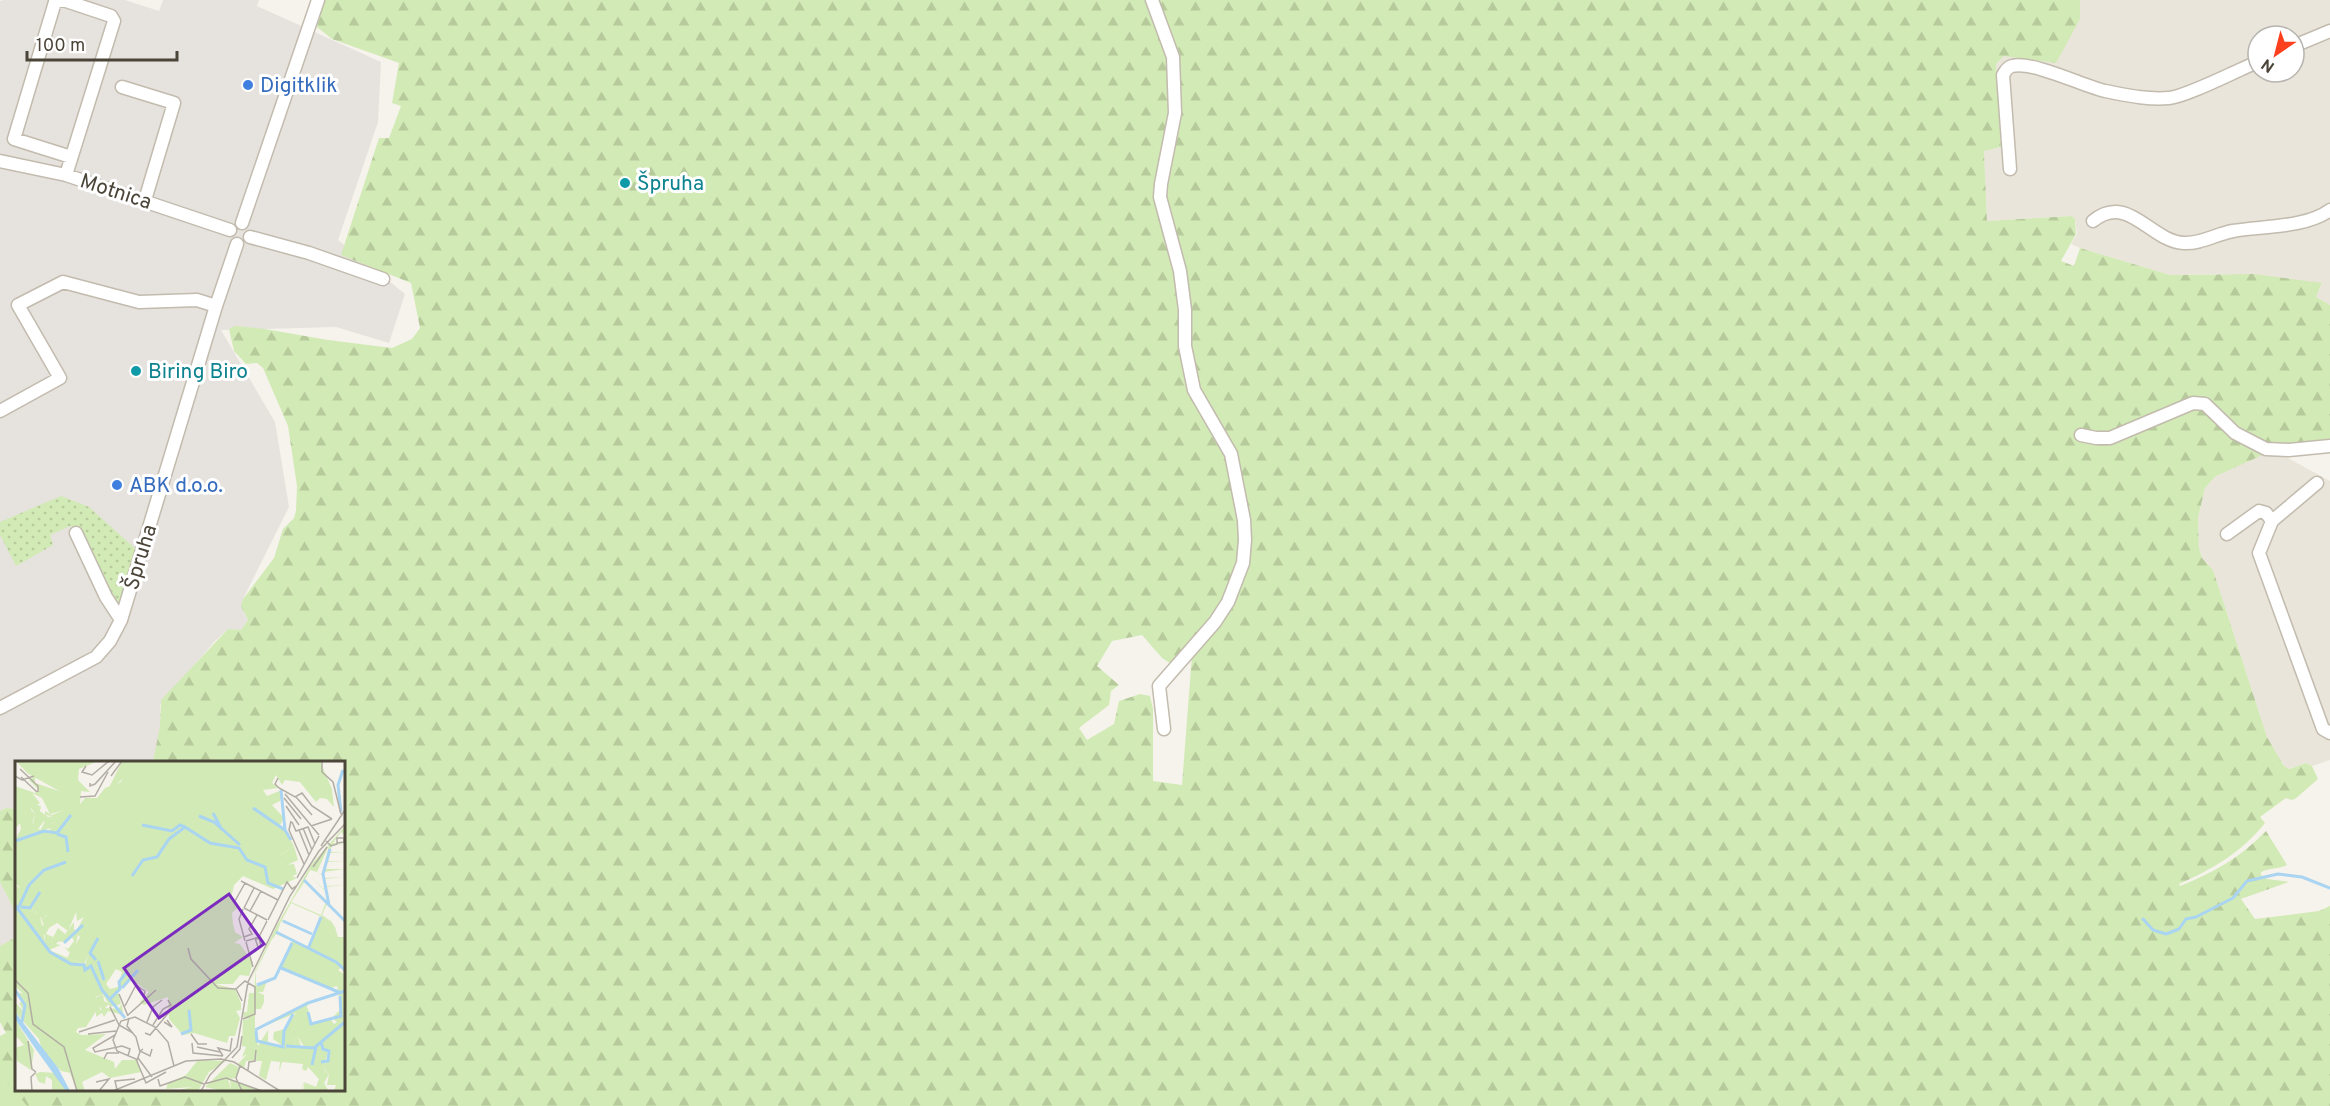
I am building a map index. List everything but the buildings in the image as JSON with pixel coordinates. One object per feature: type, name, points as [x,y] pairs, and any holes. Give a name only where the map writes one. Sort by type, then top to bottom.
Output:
[{"type":"street","points":[[66,175],[114,21],[111,16],[62,0],[55,2],[14,139],[71,158]]},
{"type":"street","points":[[242,223],[318,0]]},
{"type":"street","points":[[1152,0],[1173,57],[1175,113],[1160,197],[1179,271],[1185,310],[1185,346],[1194,390],[1230,454],[1244,520],[1245,540],[1243,563],[1228,602],[1215,622],[1159,686],[1164,729]]},
{"type":"street","points":[[2306,41],[2330,31]]},
{"type":"street","points":[[2010,169],[2003,75],[2013,66],[2034,68],[2117,93],[2151,98],[2170,98],[2246,67]]},
{"type":"street","points":[[122,87],[174,103],[145,200]]},
{"type":"street","name":"Motnica","points":[[0,161],[66,175],[230,230]]},
{"type":"street","points":[[2093,221],[2106,212],[2120,212],[2174,241],[2191,243],[2230,232],[2312,220],[2330,210]]},
{"type":"street","points":[[242,223],[250,228],[250,237],[244,244],[237,244],[230,238],[230,230],[234,225],[242,223]]},
{"type":"street","points":[[250,237],[309,253],[383,279]]},
{"type":"street","name":"Špruha","points":[[0,708],[96,657],[110,640],[121,620],[237,244]]},
{"type":"street","points":[[0,411],[60,378],[18,305],[63,282],[139,302],[197,300],[216,306]]},
{"type":"street","points":[[2081,435],[2110,438],[2193,403],[2200,403],[2211,407],[2227,426],[2244,440],[2266,449],[2289,450],[2330,446]]},
{"type":"street","points":[[2317,483],[2272,521],[2260,548],[2259,558],[2319,719],[2325,732],[2330,734]]},
{"type":"street","points":[[2227,534],[2259,511],[2266,513],[2272,521]]},
{"type":"street","points":[[76,533],[106,597],[121,620]]},
{"type":"shaded area","points":[[125,0],[159,11],[163,0],[259,0],[257,6],[381,62],[378,122],[338,240],[405,294],[389,343],[336,327],[221,330],[275,422],[289,507],[243,599],[244,613],[248,620],[241,630],[228,629],[214,642],[160,705],[161,726],[153,761],[15,761],[15,809],[6,808],[0,811],[0,1]]},
{"type":"shaded area","points":[[2080,0],[2330,0],[2330,305],[2316,297],[2322,284],[2228,274],[2170,275],[2080,248],[2071,244],[2077,234],[2075,219],[2072,216],[1987,221],[1984,151],[2001,147],[1996,64],[2004,56],[2080,19]]},
{"type":"shaded area","points":[[2275,451],[2330,481],[2330,760],[2312,766],[2306,763],[2288,769],[2267,737],[2213,570],[2202,558],[2199,548],[2198,518],[2205,488],[2216,476],[2256,457]]},
{"type":"shaded area","points":[[0,882],[15,911],[15,938],[0,946]]},
{"type":"green space","points":[[325,0],[1149,0],[1169,53],[1172,96],[1157,183],[1178,280],[1182,352],[1223,445],[1238,508],[1240,560],[1222,604],[1211,620],[1170,663],[1162,658],[1142,635],[1112,641],[1097,666],[1119,685],[1111,691],[1109,705],[1079,728],[1087,740],[1114,724],[1119,701],[1140,694],[1150,696],[1153,709],[1153,781],[1182,785],[1192,655],[1244,575],[1234,451],[1196,381],[1163,189],[1178,76],[1155,0],[2080,0],[2080,19],[2056,63],[2004,56],[1996,64],[2001,147],[1984,151],[1987,221],[2072,216],[2075,219],[2076,234],[2061,261],[2074,266],[2080,248],[2170,275],[2254,274],[2322,283],[2316,297],[2330,305],[2330,444],[2267,453],[2216,476],[2205,488],[2198,518],[2199,548],[2202,558],[2213,570],[2267,737],[2284,766],[2289,769],[2306,763],[2312,766],[2318,779],[2295,799],[2286,798],[2260,817],[2265,823],[2237,851],[2215,866],[2179,884],[2180,886],[2215,870],[2247,849],[2266,831],[2287,865],[2261,872],[2261,875],[2267,879],[2289,882],[2241,899],[2255,919],[2319,911],[2330,906],[2330,1106],[0,1106],[0,1036],[6,1033],[0,1022],[0,946],[15,938],[15,1091],[345,1091],[345,761],[153,761],[160,726],[161,700],[228,629],[241,630],[248,620],[241,606],[243,599],[274,558],[283,529],[294,518],[296,511],[297,486],[288,426],[263,368],[257,363],[246,364],[234,351],[229,329],[235,326],[265,329],[392,348],[412,339],[420,328],[411,283],[341,255],[379,138],[389,138],[401,106],[392,103],[399,63],[332,39],[317,27]]},
{"type":"green space","points":[[61,496],[89,507],[137,550],[120,609],[81,529],[70,526],[50,535],[53,545],[16,566],[0,535],[0,522]]},
{"type":"green space","points":[[6,808],[15,809],[15,911],[0,882],[0,811]]},
{"type":"green space","points":[[0,1073],[27,1106],[0,1106]]},
{"type":"waterway","points":[[2143,919],[2153,930],[2166,934],[2179,929],[2186,919],[2196,917],[2233,898],[2247,881],[2278,874],[2302,877],[2330,888]]},
{"type":"place","name":"Digitklik","points":[[248,85]]},
{"type":"place","name":"Špruha","points":[[625,183]]},
{"type":"place","name":"Biring Biro","points":[[136,371]]},
{"type":"place","name":"ABK d.o.o.","points":[[117,485]]}]
